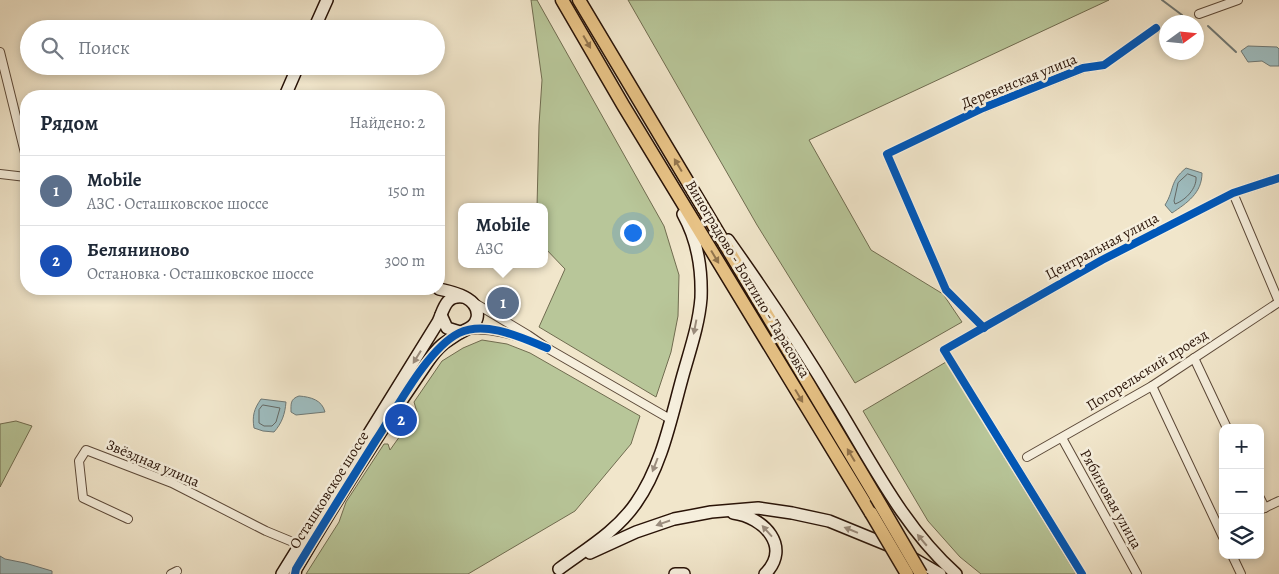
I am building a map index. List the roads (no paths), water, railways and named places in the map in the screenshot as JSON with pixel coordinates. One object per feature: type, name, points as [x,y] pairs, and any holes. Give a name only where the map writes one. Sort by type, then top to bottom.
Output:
[{"type":"main road","points":[[318,20],[327,0]]},
{"type":"main road","name":"Виноградово - Болтино - Тарасовка","points":[[562,0],[906,574]]},
{"type":"main road","name":"Виноградово - Болтино - Тарасовка","points":[[579,0],[921,574]]},
{"type":"main road","points":[[288,90],[294,75]]},
{"type":"main road","points":[[559,569],[597,542],[618,524],[636,503],[649,480],[662,448],[695,331],[701,299],[698,252],[688,224],[623,104]]},
{"type":"main road","points":[[689,184],[770,299],[905,518],[935,556],[956,574]]},
{"type":"main road","points":[[441,295],[442,311],[447,328],[464,331],[477,319],[476,309],[467,299],[445,291]]},
{"type":"main road","points":[[442,311],[454,297],[467,299]]},
{"type":"main road","name":"Осташковское шоссе","points":[[282,574],[442,311]]},
{"type":"main road","name":"Осташковское шоссе","points":[[296,572],[414,382],[441,346],[464,331]]},
{"type":"main road","points":[[548,574],[636,532],[674,519],[711,512],[758,508],[829,521],[901,551],[940,574]]},
{"type":"main road","points":[[711,512],[737,514],[755,520],[765,528],[773,538],[777,552],[775,561],[765,574]]},
{"type":"main road","points":[[901,551],[931,574]]},
{"type":"main road","points":[[675,574],[684,574]]},
{"type":"street","points":[[1199,14],[1238,0]]},
{"type":"street","name":"Деревенская улица","points":[[984,328],[946,290],[887,154],[992,105],[1083,68],[1104,65],[1156,28]]},
{"type":"street","points":[[0,52],[20,133]]},
{"type":"street","points":[[0,174],[20,176]]},
{"type":"street","name":"Центральная улица","points":[[1082,574],[944,350],[1102,260],[1233,193],[1279,178]]},
{"type":"street","points":[[1233,193],[1279,302]]},
{"type":"street","points":[[467,299],[670,419]]},
{"type":"street","name":"Погорельский проезд","points":[[1027,457],[1152,386],[1279,302]]},
{"type":"street","points":[[464,331],[491,330],[503,332],[547,348]]},
{"type":"street","points":[[1194,358],[1225,424]]},
{"type":"street","points":[[1152,386],[1219,525]]},
{"type":"street","name":"Рябиновая улица","points":[[1062,438],[1137,574]]},
{"type":"street","name":"Звёздная улица","points":[[128,519],[83,498],[79,461],[86,450],[172,483],[266,532],[300,545]]},
{"type":"street","points":[[1264,508],[1279,501]]},
{"type":"street","points":[[1234,559],[1242,574]]},
{"type":"water","points":[[1248,46],[1277,47],[1279,49],[1279,66],[1270,66],[1262,61],[1248,62],[1241,51]]},
{"type":"water","points":[[1186,168],[1202,173],[1201,180],[1193,197],[1172,213],[1165,205],[1177,177]]},
{"type":"water","points":[[299,396],[308,397],[319,402],[325,412],[296,415],[291,412],[293,400]]},
{"type":"water","points":[[261,399],[286,402],[283,418],[274,432],[254,428],[254,413]]},
{"type":"water","points":[[0,556],[52,571],[52,574],[0,574]]},
{"type":"waterway","points":[[1162,0],[1182,15]]},
{"type":"waterway","points":[[1208,26],[1236,52]]},
{"type":"place","name":"Mobile","points":[[503,303]]},
{"type":"place","name":"Беляниново","points":[[401,420]]}]
